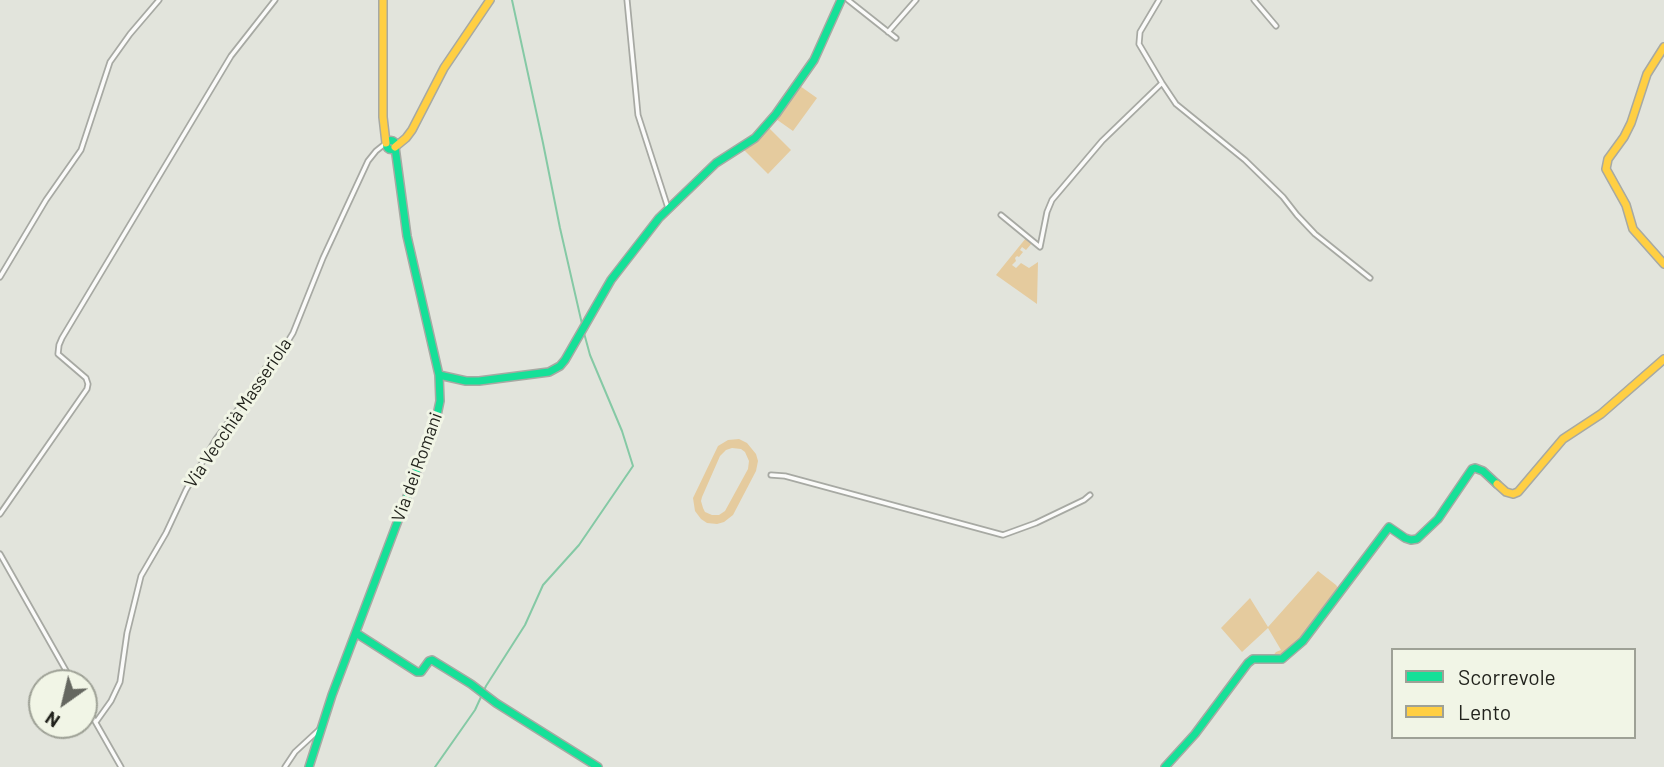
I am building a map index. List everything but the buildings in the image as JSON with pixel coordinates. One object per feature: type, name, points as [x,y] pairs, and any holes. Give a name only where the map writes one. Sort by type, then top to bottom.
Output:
[{"type":"street","points":[[0,514],[87,389],[86,378],[58,354],[58,345],[231,56],[275,0]]},
{"type":"street","name":"Via dei Romani","points":[[309,767],[321,728],[436,420],[440,401],[439,375],[383,117],[383,0]]},
{"type":"street","points":[[390,145],[406,138],[412,130],[453,54],[490,0]]},
{"type":"street","points":[[627,0],[638,115],[668,208]]},
{"type":"street","points":[[439,375],[480,381],[549,372],[560,366],[611,280],[668,208],[716,163],[755,138],[776,114],[814,60],[841,0]]},
{"type":"street","points":[[848,0],[896,38]]},
{"type":"street","points":[[888,32],[916,0]]},
{"type":"street","points":[[1159,0],[1142,28],[1139,44],[1176,104],[1245,160],[1283,197],[1315,234],[1370,278]]},
{"type":"street","points":[[1254,0],[1276,26]]},
{"type":"street","points":[[0,277],[46,200],[81,150],[110,62],[157,1]]},
{"type":"street","points":[[1664,47],[1649,69],[1631,123],[1606,165],[1608,175],[1626,205],[1631,224],[1664,264]]},
{"type":"street","points":[[1001,215],[1040,247],[1046,212],[1052,200],[1102,141],[1162,83]]},
{"type":"street","name":"Via Vecchià Masseriola","points":[[98,720],[108,707],[120,682],[127,633],[141,576],[216,439],[266,367],[277,359],[293,333],[323,258],[368,160],[373,154],[390,145]]},
{"type":"street","points":[[1165,767],[1195,734],[1248,663],[1253,659],[1282,659],[1303,641],[1390,527],[1405,538],[1417,539],[1438,519],[1475,467],[1506,492],[1518,492],[1563,439],[1601,414],[1664,359]]},
{"type":"street","points":[[771,475],[785,476],[1003,535],[1036,523],[1090,495]]},
{"type":"street","points":[[0,554],[66,669]]},
{"type":"street","points":[[356,633],[412,670],[421,672],[431,660],[598,767]]},
{"type":"street","points":[[98,726],[121,767]]},
{"type":"street","points":[[285,767],[295,752],[321,728]]},
{"type":"shaded area","points":[[800,86],[817,98],[793,131],[776,119]]},
{"type":"shaded area","points":[[768,127],[791,150],[768,174],[742,148]]},
{"type":"shaded area","points":[[1026,238],[1032,243],[1026,250],[1022,247],[1020,250],[1023,252],[1015,258],[1016,261],[1012,265],[1016,268],[1021,263],[1029,268],[1038,262],[1037,304],[996,275]]},
{"type":"shaded area","points":[[739,439],[747,443],[756,454],[756,471],[733,515],[724,522],[707,523],[695,511],[693,498],[718,446],[728,440]],"holes":[[[741,449],[749,461],[748,469],[725,511],[719,515],[705,512],[702,497],[720,456],[726,450]]]},
{"type":"shaded area","points":[[1318,571],[1340,591],[1305,635],[1284,656],[1271,658],[1281,650],[1268,628],[1242,652],[1221,628],[1250,598],[1268,627]]},
{"type":"waterway","points":[[512,0],[582,324]]},
{"type":"waterway","points":[[435,767],[475,710],[486,686],[525,625],[543,585],[579,545],[633,466],[584,333]]},
{"type":"traffic: fast","points":[[439,375],[479,381],[549,372],[560,366],[611,280],[659,218],[716,163],[755,138],[776,114],[814,60],[841,0]]},
{"type":"traffic: fast","points":[[391,140],[396,145],[391,150],[386,145],[391,140]]},
{"type":"traffic: fast","points":[[309,767],[332,695],[436,420],[440,401],[439,375],[407,236],[395,147]]},
{"type":"traffic: fast","points":[[1165,767],[1195,734],[1248,663],[1253,659],[1282,659],[1303,641],[1389,527],[1405,538],[1417,539],[1438,519],[1472,469],[1483,471],[1497,484]]},
{"type":"traffic: fast","points":[[356,633],[417,672],[421,672],[432,660],[598,767]]},
{"type":"traffic: slow","points":[[383,0],[383,117],[386,143]]},
{"type":"traffic: slow","points":[[395,147],[412,130],[444,68],[490,0]]},
{"type":"traffic: slow","points":[[1664,47],[1647,74],[1631,123],[1608,159],[1606,169],[1626,205],[1633,229],[1664,264]]},
{"type":"traffic: slow","points":[[1497,484],[1506,492],[1518,492],[1563,439],[1601,414],[1664,359]]}]
